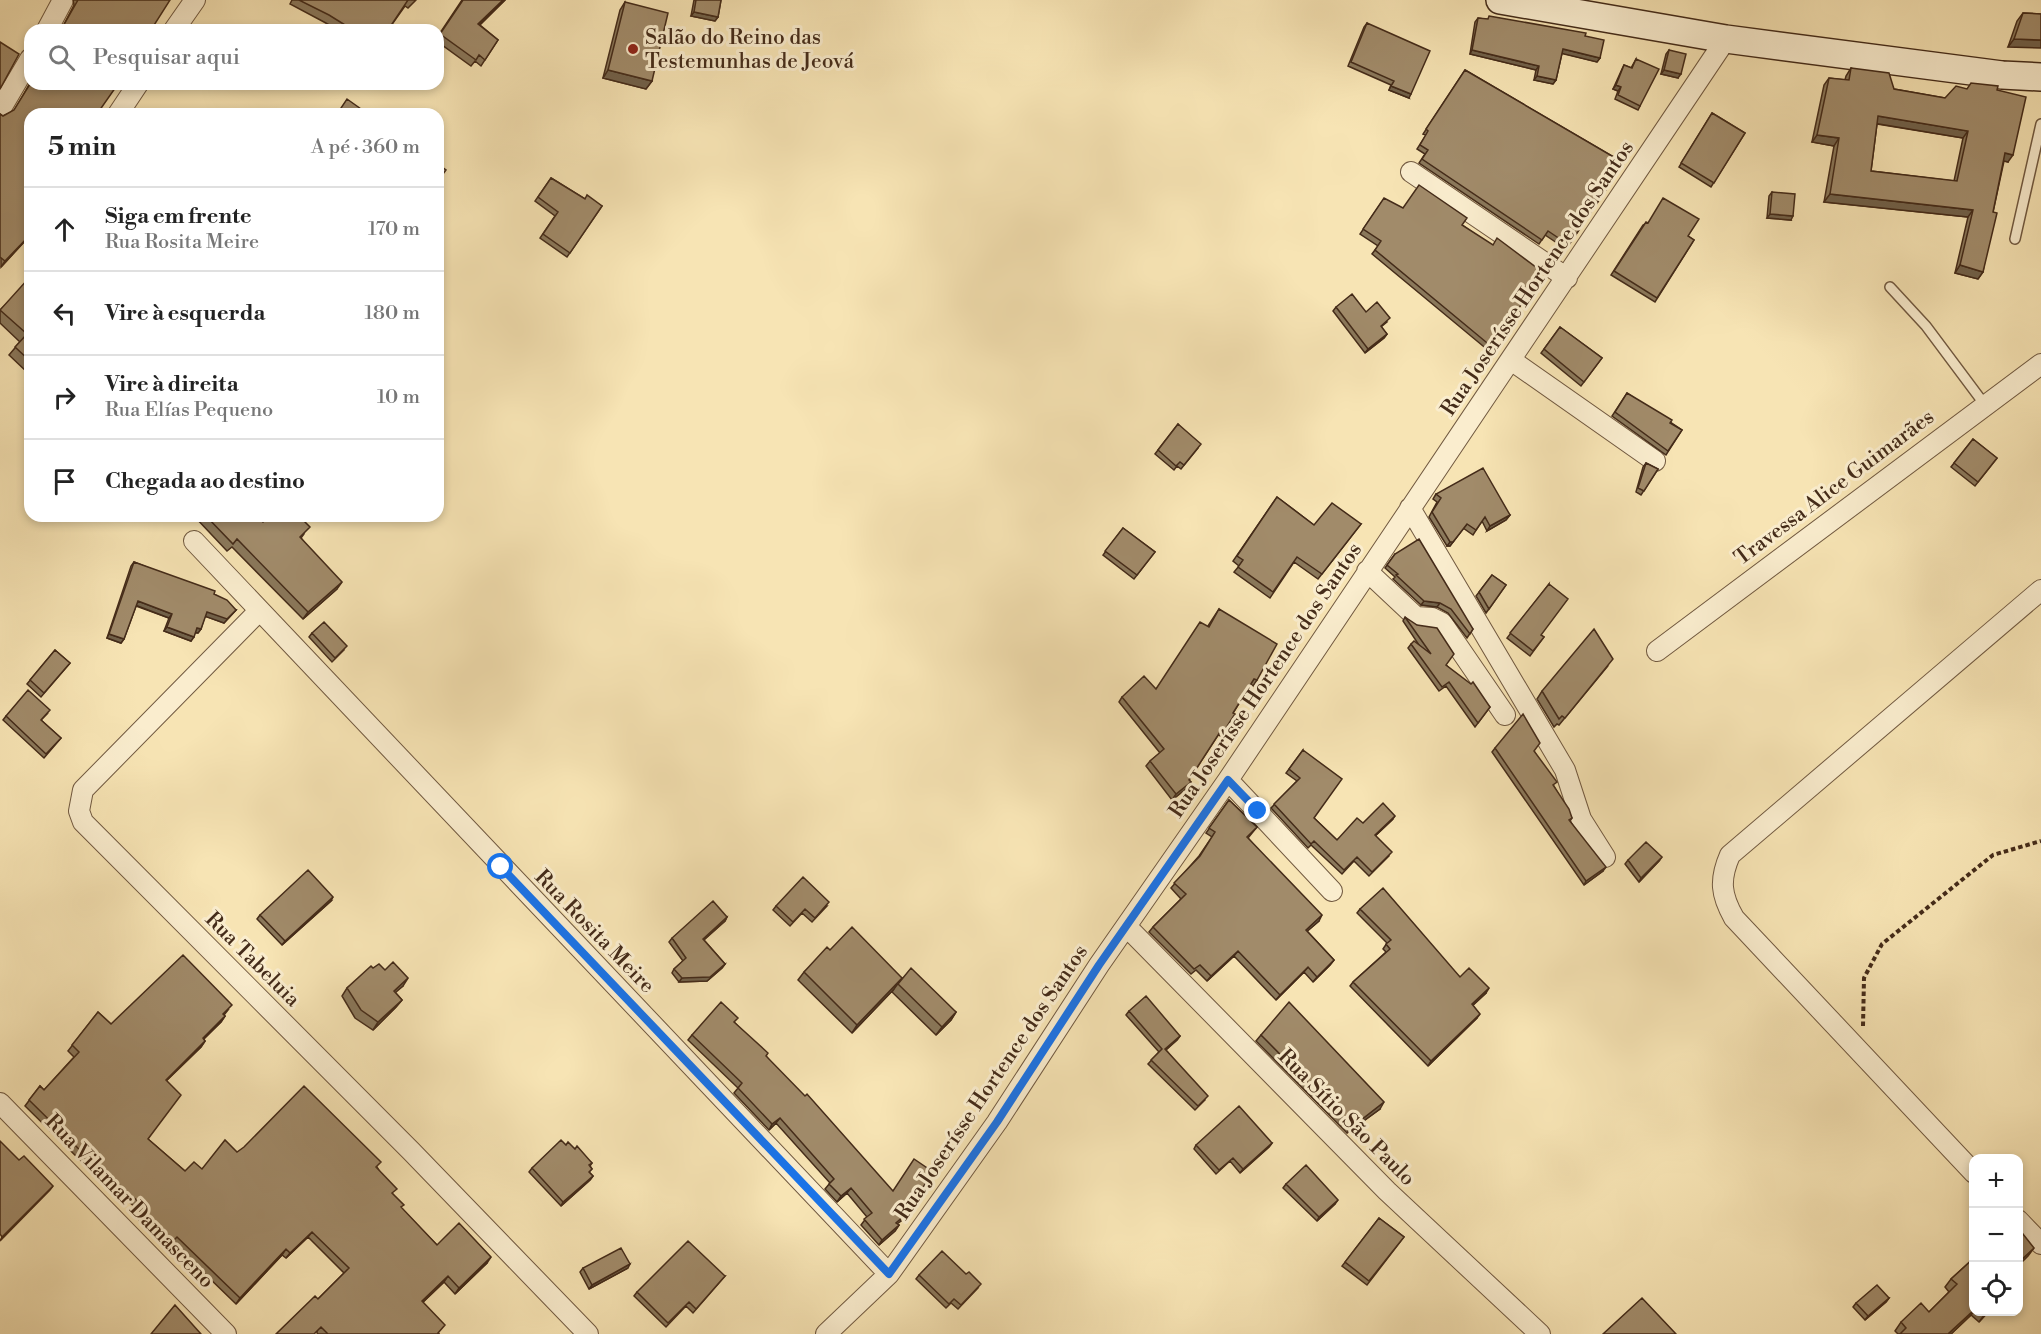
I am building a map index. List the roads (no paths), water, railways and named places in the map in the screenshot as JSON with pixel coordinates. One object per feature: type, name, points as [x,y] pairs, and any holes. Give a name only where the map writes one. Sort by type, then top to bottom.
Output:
[{"type":"main road","points":[[1500,0],[1726,39],[2002,75],[2041,77]]},
{"type":"street","points":[[49,24],[63,0]]},
{"type":"street","points":[[178,24],[195,0]]},
{"type":"street","name":"Rua Joserísse Hortence dos Santos","points":[[826,1334],[889,1274],[997,1122],[1099,965],[1228,780],[1726,39]]},
{"type":"street","points":[[0,110],[24,69]]},
{"type":"street","points":[[122,108],[134,90]]},
{"type":"street","points":[[1411,172],[1567,278]]},
{"type":"street","points":[[1511,360],[1655,461]]},
{"type":"street","name":"Travessa Alice Guimarães","points":[[1657,651],[2041,364]]},
{"type":"street","points":[[1410,508],[1565,770],[1581,819],[1605,856]]},
{"type":"street","name":"Rua Rosita Meire","points":[[194,541],[889,1274]]},
{"type":"street","points":[[1367,571],[1416,617],[1432,618],[1442,623],[1505,715]]},
{"type":"street","points":[[1969,1168],[1734,918],[1725,902],[1720,885],[1723,870],[1730,855],[2041,590]]},
{"type":"street","name":"Rua Tabeluia","points":[[259,611],[83,789],[79,811],[83,822],[411,1151],[588,1334]]},
{"type":"street","points":[[1228,780],[1332,891]]},
{"type":"street","name":"Rua Sítio São Paulo","points":[[1127,927],[1387,1191],[1540,1334]]},
{"type":"street","name":"Rua Vilamar Damasceno","points":[[0,1102],[226,1334]]},
{"type":"street","points":[[2023,1224],[2041,1244]]},
{"type":"lane","points":[[2015,239],[2041,124]]},
{"type":"lane","points":[[1890,287],[1926,326],[1985,405]]},
{"type":"place","name":"Salão do Reino das Testemunhas de Jeová","points":[[633,49]]}]
